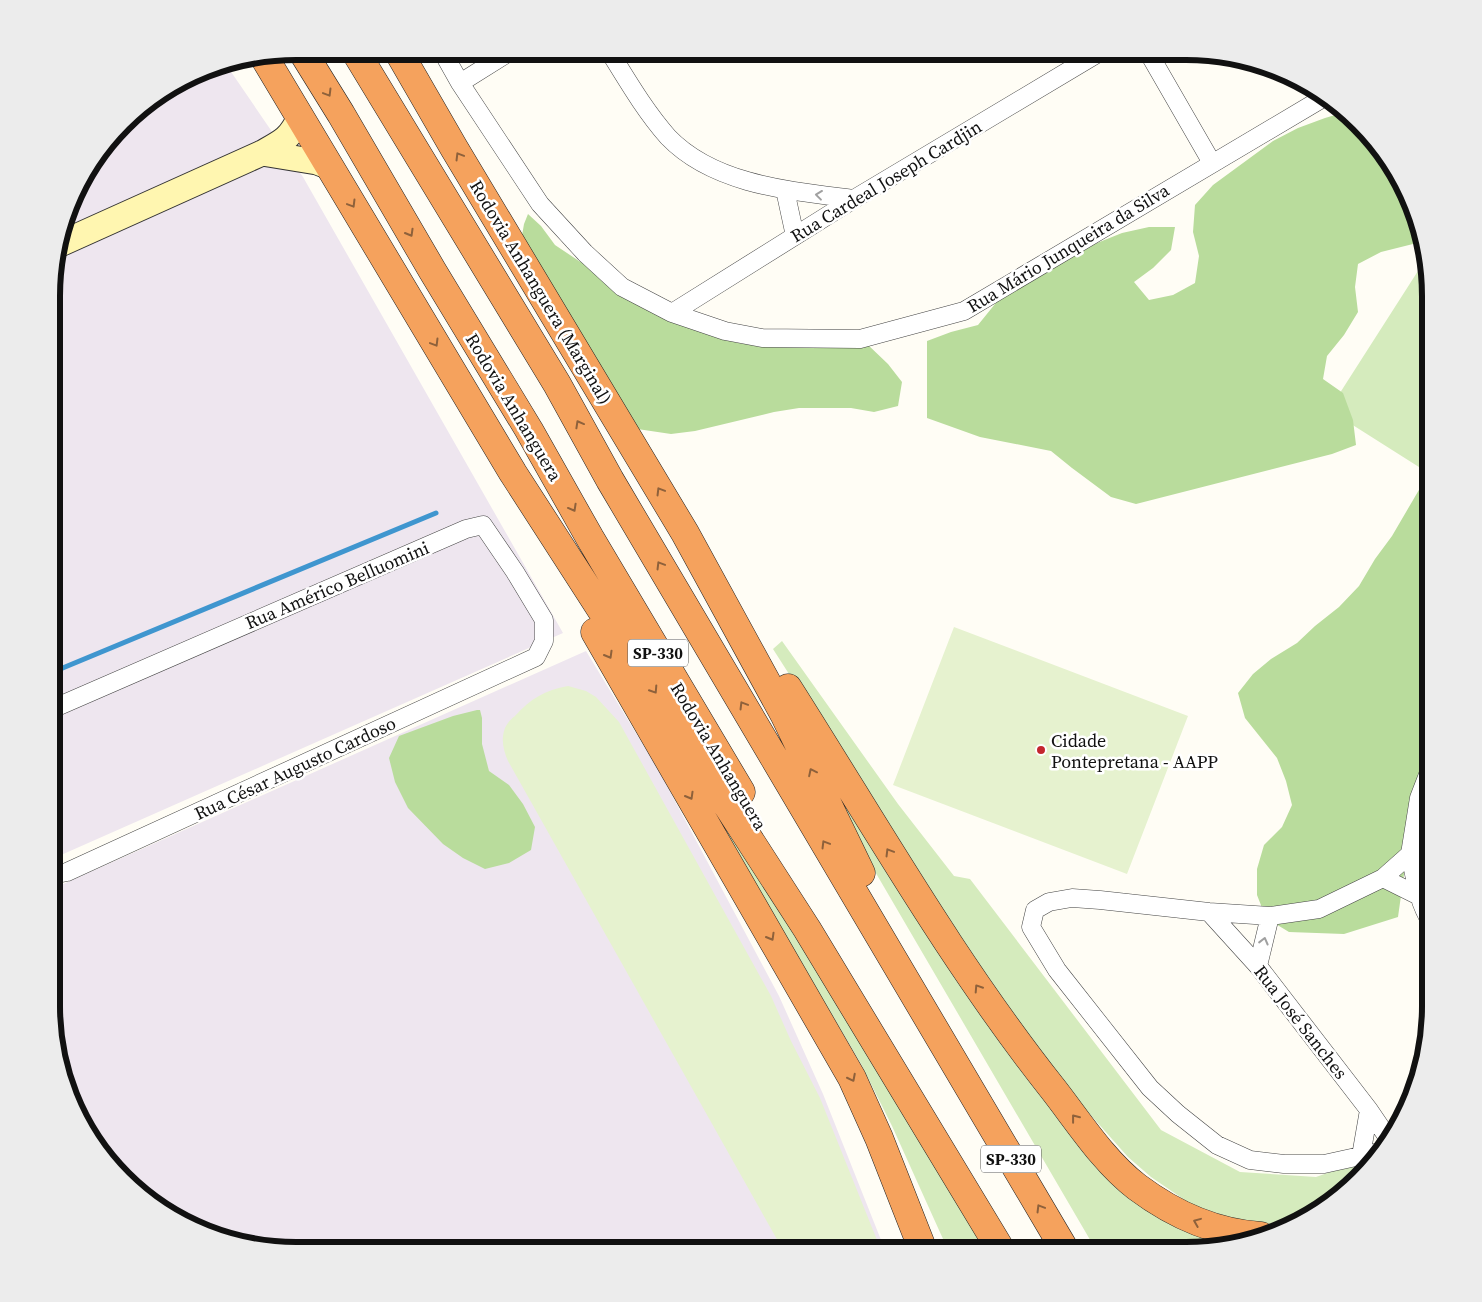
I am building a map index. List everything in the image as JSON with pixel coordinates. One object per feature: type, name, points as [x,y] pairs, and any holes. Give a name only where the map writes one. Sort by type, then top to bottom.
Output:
[{"type":"highway","name":"Rodovia Anhanguera","points":[[308,60],[529,430],[590,538],[693,712],[1016,1242]]},
{"type":"highway","name":"SP-330","points":[[360,60],[557,384],[610,480],[1060,1242]]},
{"type":"highway","name":"Rodovia Anhanguera (Marginal)","points":[[403,60],[685,533]]},
{"type":"highway","points":[[267,62],[513,473],[807,929],[997,1242]]},
{"type":"highway","points":[[513,473],[594,630],[852,1078],[879,1138],[920,1242]]},
{"type":"highway","points":[[685,533],[784,714],[879,911],[922,988],[957,1067]]},
{"type":"highway","points":[[685,533],[734,604],[830,754],[907,880],[986,1000],[1032,1063],[1111,1163],[1136,1186],[1178,1213],[1200,1223],[1223,1230],[1248,1234]]},
{"type":"street","name":"Rua Mário Junqueira da Silva","points":[[447,60],[534,196],[585,253],[622,287],[672,313],[725,331],[762,338],[860,339],[964,311],[1318,101]]},
{"type":"street","points":[[460,83],[497,60]]},
{"type":"street","points":[[614,60],[633,90],[669,137],[695,159],[735,178],[785,190],[854,199]]},
{"type":"street","name":"Rua Cardeal Joseph Cardjin","points":[[672,313],[854,199],[1087,60]]},
{"type":"street","points":[[1153,60],[1212,163]]},
{"type":"street","points":[[67,241],[262,153],[286,140],[294,130],[300,117]]},
{"type":"street","points":[[262,153],[304,159],[330,168]]},
{"type":"street","points":[[785,190],[795,236]]},
{"type":"street","name":"Rua Américo Belluomini","points":[[60,706],[466,530],[483,525],[515,572],[544,620],[544,641],[536,657]]},
{"type":"street","name":"Rua César Augusto Cardoso","points":[[60,873],[67,872],[536,657]]},
{"type":"street","points":[[1422,790],[1419,798],[1410,854],[1422,904]]},
{"type":"street","points":[[1369,1110],[1368,1154],[1324,1164],[1284,1164],[1250,1160],[1217,1145],[1178,1114],[1150,1088],[1057,970],[1031,926],[1035,910],[1050,902],[1072,898],[1209,912],[1270,916],[1319,909],[1383,878],[1410,854]]},
{"type":"street","points":[[1383,878],[1419,896]]},
{"type":"street","name":"Rua José Sanches","points":[[1209,912],[1258,966],[1385,1133]]},
{"type":"street","points":[[1258,966],[1270,916]]},
{"type":"shaded area","points":[[230,70],[303,177],[563,633],[60,855],[60,296],[62,266],[73,220],[84,192],[92,178],[109,152],[129,129],[152,109],[192,84]]},
{"type":"shaded area","points":[[586,651],[659,771],[779,996],[823,1094],[882,1242],[296,1242],[266,1240],[235,1234],[192,1218],[152,1193],[129,1173],[100,1137],[78,1096],[68,1067],[62,1036],[60,1006],[60,885]]},
{"type":"green space","points":[[1336,115],[1353,129],[1373,152],[1398,192],[1416,243],[1381,252],[1358,264],[1355,287],[1358,312],[1344,335],[1327,356],[1323,379],[1343,393],[1353,420],[1356,445],[1332,454],[1136,504],[1111,497],[1051,451],[980,437],[927,418],[927,341],[978,325],[995,304],[1006,282],[1122,233],[1149,227],[1175,227],[1171,250],[1153,268],[1134,282],[1149,300],[1173,295],[1195,283],[1199,256],[1193,232],[1195,205],[1213,185],[1273,141],[1298,128]]},
{"type":"green space","points":[[528,214],[541,226],[555,245],[579,261],[648,295],[713,334],[738,343],[767,346],[866,343],[888,364],[902,382],[898,406],[874,412],[851,408],[799,408],[695,431],[671,434],[624,427],[520,247],[524,224]]},
{"type":"green space","points":[[1420,268],[1422,296],[1422,469],[1329,410]]},
{"type":"green space","points":[[1422,485],[1422,802],[1405,867],[1398,917],[1344,934],[1289,932],[1266,918],[1257,895],[1257,869],[1264,845],[1282,827],[1292,805],[1286,781],[1277,758],[1245,718],[1238,693],[1253,674],[1271,659],[1297,643],[1339,607],[1359,586],[1375,559],[1392,536]]},
{"type":"green space","name":"Cidade Pontepretana - AAPP","points":[[954,627],[1188,716],[1127,874],[893,785]]},
{"type":"green space","points":[[782,641],[898,804],[954,876],[970,879],[1161,1130],[1240,1172],[1316,1177],[1364,1160],[1353,1173],[1317,1202],[1290,1218],[1274,1225],[1247,1223],[1192,1205],[1151,1177],[1128,1157],[1063,1084],[954,932],[773,649]]},
{"type":"green space","points":[[568,686],[586,691],[596,697],[619,722],[771,996],[820,1098],[878,1242],[779,1242],[508,761],[504,750],[503,735],[508,722],[538,696]]},
{"type":"green space","points":[[480,710],[482,718],[482,744],[489,771],[509,785],[523,804],[535,827],[531,850],[509,863],[485,869],[463,858],[443,844],[408,808],[395,782],[389,758],[399,736],[453,716]]},
{"type":"green space","points":[[795,722],[1102,1166],[1221,1239],[1186,1242],[1091,1242],[870,863]]},
{"type":"green space","points":[[661,724],[789,924],[981,1242],[944,1242],[892,1126],[861,1064]]},
{"type":"waterway","points":[[60,669],[436,513]]},
{"type":"place","name":"Cidade Pontepretana - AAPP","points":[[1041,750]]}]
